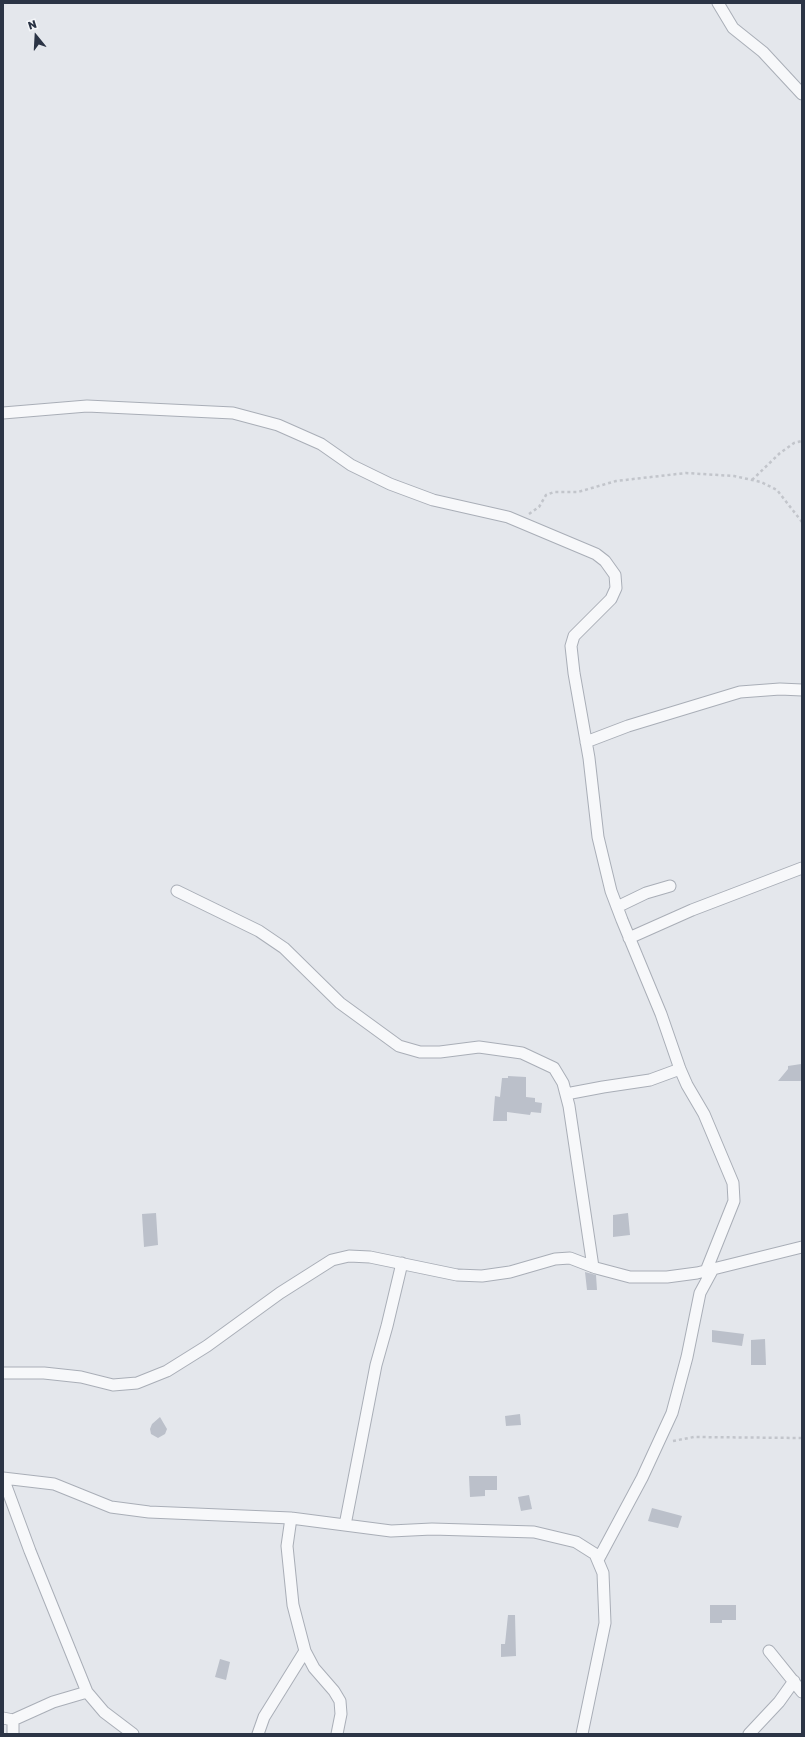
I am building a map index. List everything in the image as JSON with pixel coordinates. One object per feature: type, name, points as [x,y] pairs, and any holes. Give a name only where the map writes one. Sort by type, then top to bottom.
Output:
[{"type":"street","points":[[718,3],[733,28],[763,52],[802,94]]},
{"type":"street","points":[[3,412],[87,406],[233,412],[278,425],[321,444],[351,465],[390,484],[433,500],[478,509],[514,520],[596,554],[605,561],[615,575],[616,588],[612,599],[596,616],[580,628],[574,636],[571,646],[574,673],[586,742],[598,837],[617,907],[661,1014],[680,1069],[704,1114],[733,1183],[734,1201],[724,1223],[710,1270],[700,1293],[687,1357],[672,1413],[639,1485],[598,1560]]},
{"type":"street","points":[[586,742],[628,726],[740,692],[780,689],[802,690]]},
{"type":"street","points":[[630,938],[692,910],[802,868]]},
{"type":"street","points":[[617,907],[646,893],[670,886]]},
{"type":"street","points":[[177,891],[259,931],[284,948],[340,1003],[399,1046],[420,1052],[440,1052],[479,1047],[522,1053],[554,1068],[563,1083],[566,1094],[593,1266]]},
{"type":"street","points":[[566,1094],[650,1080],[680,1069]]},
{"type":"street","points":[[3,1373],[44,1373],[81,1377],[113,1384],[137,1383],[168,1370],[201,1350],[280,1293],[332,1260],[349,1256],[370,1257],[458,1275],[482,1276],[510,1272],[555,1259],[570,1258],[630,1277],[667,1277],[710,1270],[802,1247]]},
{"type":"street","points":[[345,1525],[376,1365],[402,1263]]},
{"type":"street","points":[[133,1734],[104,1712],[86,1692],[3,1478],[54,1484],[111,1507],[149,1512],[291,1518],[390,1531],[432,1529],[534,1532],[576,1542],[595,1554],[603,1573],[605,1623],[582,1734]]},
{"type":"street","points":[[291,1518],[287,1546],[294,1605],[305,1651],[314,1668],[334,1691],[340,1701],[341,1714],[337,1734]]},
{"type":"street","points":[[258,1734],[264,1717],[305,1651]]},
{"type":"street","points":[[770,1651],[802,1692]]},
{"type":"street","points":[[749,1734],[779,1702],[794,1681]]},
{"type":"street","points":[[14,1734],[8,1719],[53,1702],[86,1692]]},
{"type":"path","points":[[752,480],[780,453],[794,443],[802,441]]},
{"type":"path","points":[[514,520],[534,511],[539,507],[546,495],[554,492],[578,492],[616,480],[686,473],[734,476],[761,482],[777,490],[802,522]]},
{"type":"path","points":[[657,1445],[694,1437],[802,1438]]},
{"type":"building","points":[[801,1064],[802,1081],[778,1081],[788,1069],[788,1066]]},
{"type":"building","points":[[508,1076],[526,1077],[526,1097],[535,1098],[535,1102],[542,1103],[541,1113],[531,1112],[530,1115],[507,1112],[507,1121],[493,1121],[495,1096],[500,1097],[502,1078],[508,1078]]},
{"type":"building","points":[[156,1213],[158,1245],[144,1247],[142,1214]]},
{"type":"building","points":[[628,1213],[630,1235],[613,1237],[613,1215]]},
{"type":"building","points":[[585,1272],[596,1275],[597,1290],[587,1290]]},
{"type":"building","points":[[712,1330],[744,1334],[742,1346],[712,1342]]},
{"type":"building","points":[[765,1339],[766,1365],[751,1365],[751,1340]]},
{"type":"building","points":[[520,1414],[521,1425],[506,1426],[505,1416]]},
{"type":"building","points":[[160,1417],[167,1429],[165,1434],[158,1438],[151,1434],[150,1429],[152,1424]]},
{"type":"building","points":[[469,1476],[497,1476],[497,1490],[485,1490],[485,1496],[470,1497]]},
{"type":"building","points":[[529,1495],[532,1509],[521,1511],[518,1497]]},
{"type":"building","points":[[652,1508],[682,1516],[678,1528],[648,1521]]},
{"type":"building","points":[[710,1605],[736,1605],[736,1620],[722,1620],[722,1623],[710,1623]]},
{"type":"building","points":[[508,1615],[515,1615],[516,1656],[501,1657],[501,1644],[505,1644]]},
{"type":"building","points":[[220,1659],[230,1662],[226,1680],[215,1677]]}]
